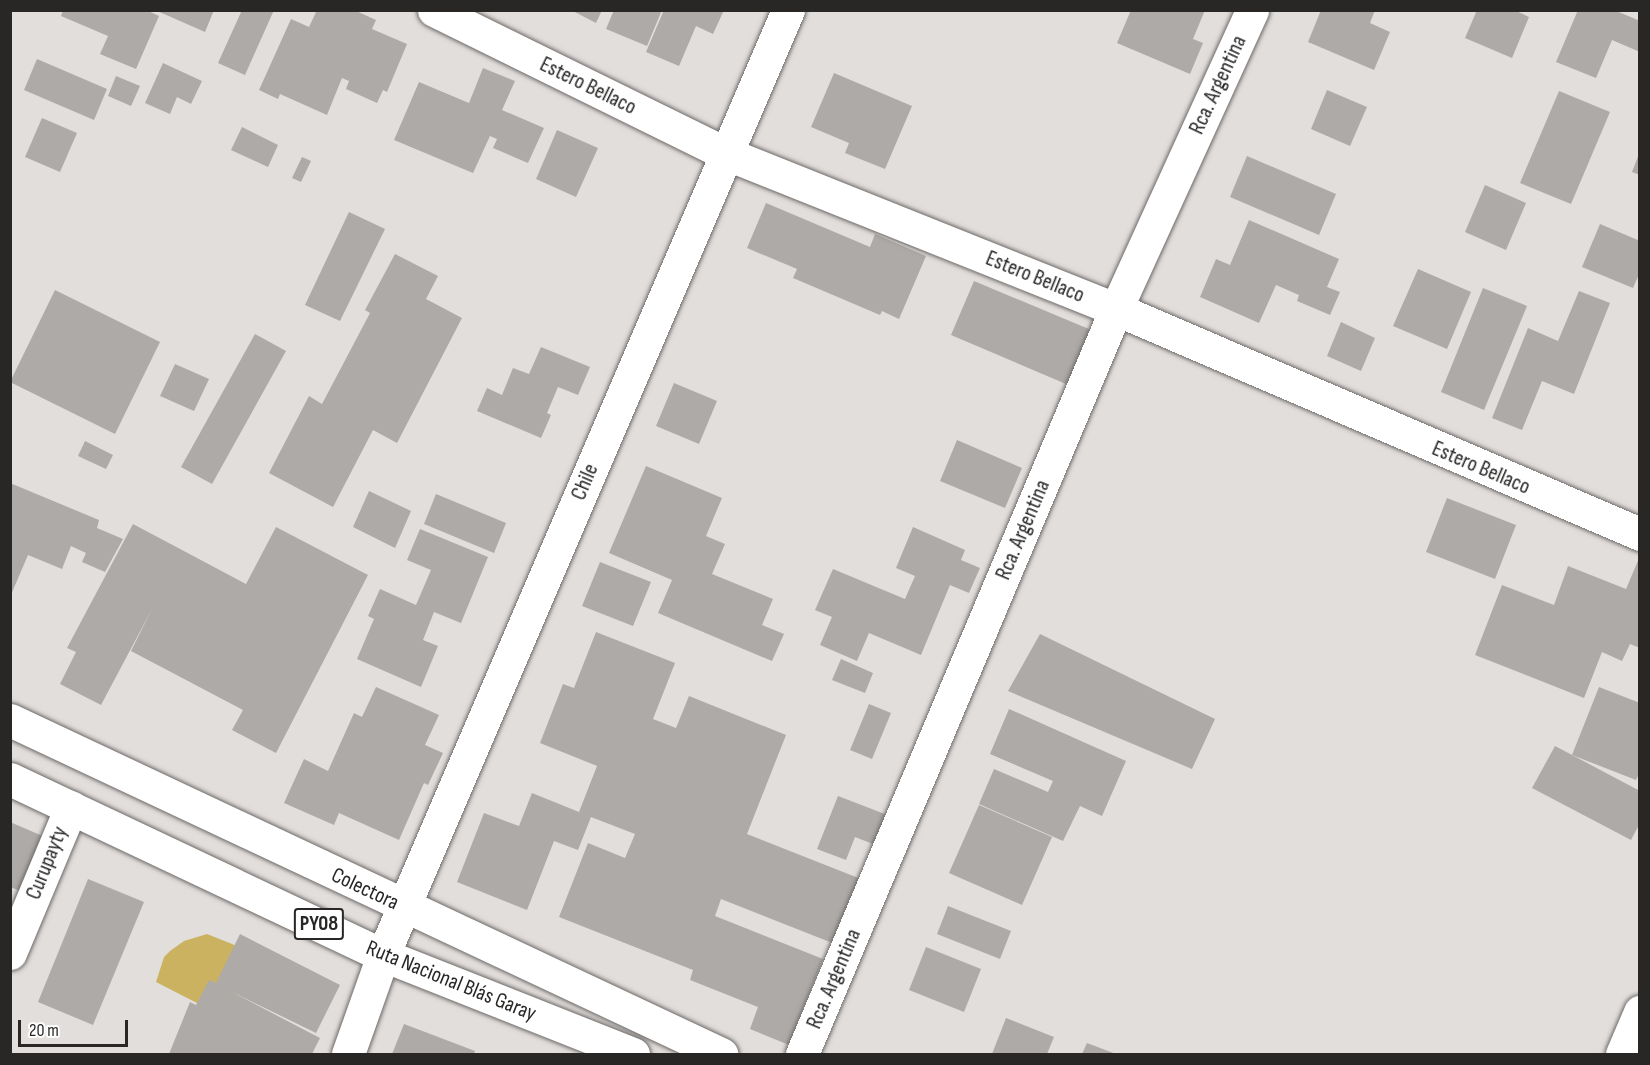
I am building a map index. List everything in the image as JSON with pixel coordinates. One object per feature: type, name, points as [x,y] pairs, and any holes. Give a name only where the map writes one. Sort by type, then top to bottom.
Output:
[{"type":"main road","name":"Estero Bellaco","points":[[434,10],[725,153],[1116,309],[1640,534]]},
{"type":"main road","name":"Chile","points":[[348,1054],[383,955],[788,10]]},
{"type":"main road","name":"Rca. Argentina","points":[[802,1054],[1116,309],[1252,10]]},
{"type":"main road","name":"Colectora","points":[[10,720],[721,1054]]},
{"type":"main road","name":"Ruta Nacional Blás Garay","points":[[10,779],[383,955],[633,1054]]},
{"type":"main road","name":"Curupayty","points":[[10,953],[71,807]]},
{"type":"main road","points":[[1622,1054],[1640,1012]]},
{"type":"shaded area","points":[[207,934],[237,946],[252,992],[231,994],[206,1015],[197,1003],[156,982],[164,957],[170,951],[184,941]]},
{"type":"building","points":[[63,10],[146,10],[159,16],[136,69],[100,54],[108,36],[61,16]]},
{"type":"building","points":[[155,10],[214,10],[205,32]]},
{"type":"building","points":[[242,10],[274,10],[245,75],[218,63]]},
{"type":"building","points":[[317,10],[354,10],[376,20],[372,29],[407,44],[387,92],[383,90],[377,103],[346,89],[349,81],[342,78],[327,115],[280,94],[278,99],[259,90],[291,19],[309,27]]},
{"type":"building","points":[[571,10],[602,10],[596,23]]},
{"type":"building","points":[[614,10],[662,10],[647,46],[606,29]]},
{"type":"building","points":[[664,10],[724,10],[713,34],[696,26],[679,66],[646,52]]},
{"type":"building","points":[[1131,10],[1205,10],[1193,39],[1203,43],[1190,74],[1117,43]]},
{"type":"building","points":[[1321,10],[1375,10],[1370,23],[1390,32],[1374,70],[1308,42]]},
{"type":"building","points":[[1477,10],[1514,10],[1529,17],[1512,58],[1465,38]]},
{"type":"building","points":[[1578,10],[1614,10],[1640,21],[1640,52],[1612,40],[1596,78],[1556,62]]},
{"type":"building","points":[[37,59],[107,89],[94,120],[24,90]]},
{"type":"building","points":[[163,63],[202,81],[191,104],[177,97],[170,114],[145,103]]},
{"type":"building","points":[[483,68],[515,81],[502,110],[544,128],[528,163],[493,148],[497,139],[490,136],[473,173],[394,140],[419,82],[469,103]]},
{"type":"building","points":[[834,73],[912,106],[885,169],[845,153],[849,143],[811,127]]},
{"type":"building","points":[[116,76],[140,86],[131,106],[108,96]]},
{"type":"building","points":[[1327,90],[1367,107],[1350,146],[1311,129]]},
{"type":"building","points":[[1559,91],[1610,112],[1571,204],[1520,183]]},
{"type":"building","points":[[42,118],[77,133],[60,172],[25,157]]},
{"type":"building","points":[[242,127],[278,145],[268,167],[231,150]]},
{"type":"building","points":[[557,130],[598,148],[576,197],[536,179]]},
{"type":"building","points":[[1640,154],[1640,175],[1632,172]]},
{"type":"building","points":[[1247,156],[1336,194],[1319,235],[1230,197]]},
{"type":"building","points":[[302,157],[311,161],[301,182],[292,178]]},
{"type":"building","points":[[1485,185],[1526,203],[1506,250],[1465,232]]},
{"type":"building","points":[[766,203],[870,247],[875,234],[926,256],[899,319],[882,311],[880,315],[793,278],[797,269],[747,248]]},
{"type":"building","points":[[349,212],[385,229],[340,321],[305,305]]},
{"type":"building","points":[[1249,220],[1339,259],[1327,287],[1340,292],[1330,315],[1297,301],[1299,295],[1276,285],[1259,323],[1200,297],[1216,259],[1230,265]]},
{"type":"building","points":[[1600,224],[1640,241],[1640,272],[1633,288],[1582,267]]},
{"type":"building","points":[[395,254],[438,276],[426,299],[462,318],[397,443],[373,430],[333,507],[269,473],[309,396],[322,404],[370,313],[365,310]]},
{"type":"building","points":[[1418,269],[1471,292],[1447,349],[1393,326]]},
{"type":"building","points":[[974,281],[1096,332],[1073,387],[951,335]]},
{"type":"building","points":[[1483,288],[1527,306],[1484,410],[1441,392]]},
{"type":"building","points":[[55,290],[160,342],[115,434],[10,382]]},
{"type":"building","points":[[1579,291],[1610,303],[1574,394],[1542,381],[1522,430],[1492,418],[1528,328],[1558,341]]},
{"type":"building","points":[[1341,322],[1375,338],[1361,371],[1327,356]]},
{"type":"building","points":[[255,334],[286,351],[212,484],[181,467]]},
{"type":"building","points":[[541,347],[590,367],[578,395],[558,387],[547,413],[551,415],[541,438],[477,411],[487,388],[502,395],[513,368],[529,374]]},
{"type":"building","points":[[175,364],[209,379],[194,411],[160,396]]},
{"type":"building","points":[[674,383],[717,401],[699,444],[656,426]]},
{"type":"building","points":[[957,440],[1022,468],[1005,508],[940,481]]},
{"type":"building","points":[[85,441],[113,455],[106,469],[78,456]]},
{"type":"building","points":[[646,466],[722,498],[706,536],[725,544],[712,574],[773,599],[762,625],[784,634],[772,661],[658,613],[672,580],[609,553]]},
{"type":"building","points":[[10,483],[99,520],[97,528],[123,539],[105,572],[82,562],[86,553],[71,546],[62,569],[28,555],[10,597]]},
{"type":"building","points":[[369,491],[411,511],[395,548],[353,527]]},
{"type":"building","points":[[436,494],[506,523],[494,553],[424,524]]},
{"type":"building","points":[[1447,498],[1516,525],[1495,579],[1426,552]]},
{"type":"building","points":[[133,524],[246,584],[276,527],[368,575],[276,753],[232,730],[243,710],[131,651],[152,609],[101,705],[60,684],[76,652],[67,648]]},
{"type":"building","points":[[913,527],[965,550],[961,560],[980,568],[969,593],[950,585],[921,655],[869,633],[857,661],[820,645],[832,617],[815,610],[833,569],[905,599],[915,576],[896,568]]},
{"type":"building","points":[[420,529],[488,557],[461,623],[434,612],[423,640],[438,646],[421,687],[357,659],[374,619],[368,616],[380,589],[416,605],[431,570],[407,560]]},
{"type":"building","points":[[1640,556],[1640,648],[1630,644],[1622,661],[1602,652],[1584,698],[1475,655],[1502,585],[1554,605],[1568,566],[1626,589]]},
{"type":"building","points":[[600,562],[651,582],[633,626],[582,606]]},
{"type":"building","points":[[596,632],[675,663],[653,719],[676,728],[689,696],[786,735],[747,834],[866,881],[840,946],[721,899],[715,916],[823,959],[789,1045],[750,1029],[758,1007],[690,980],[693,970],[559,917],[588,843],[625,858],[635,834],[591,817],[578,850],[554,841],[527,910],[457,882],[484,813],[519,826],[532,793],[579,812],[597,766],[540,743],[563,684],[574,688]]},
{"type":"building","points":[[1040,634],[1215,719],[1192,769],[1008,691]]},
{"type":"building","points":[[841,659],[873,673],[865,693],[832,680]]},
{"type":"building","points":[[376,687],[439,715],[425,745],[443,753],[428,785],[424,783],[399,840],[339,813],[334,825],[284,803],[304,759],[328,771],[354,713],[362,717]]},
{"type":"building","points":[[1599,687],[1640,703],[1640,772],[1636,780],[1572,755]]},
{"type":"building","points":[[869,704],[891,713],[872,759],[850,750]]},
{"type":"building","points":[[1009,709],[1126,761],[1102,816],[1080,806],[1063,841],[979,804],[994,769],[1048,792],[1053,781],[990,754]]},
{"type":"building","points":[[1555,746],[1640,791],[1640,823],[1631,840],[1532,788]]},
{"type":"building","points":[[838,796],[890,816],[878,846],[855,837],[846,860],[817,849]]},
{"type":"building","points":[[979,805],[1052,837],[1022,905],[949,873]]},
{"type":"building","points":[[10,822],[45,837],[21,891],[10,887]]},
{"type":"building","points":[[88,879],[144,902],[93,1025],[38,1002]]},
{"type":"building","points":[[948,906],[1011,931],[1000,959],[937,934]]},
{"type":"building","points":[[240,934],[340,985],[316,1033],[228,990],[320,1038],[312,1054],[169,1054],[190,1002],[196,1005],[209,980],[216,983]]},
{"type":"building","points":[[926,947],[981,969],[964,1012],[909,990]]},
{"type":"building","points":[[1006,1018],[1054,1037],[1047,1054],[992,1054]]},
{"type":"building","points":[[404,1024],[475,1051],[474,1054],[392,1054]]},
{"type":"building","points":[[1087,1043],[1116,1054],[1082,1054]]}]
